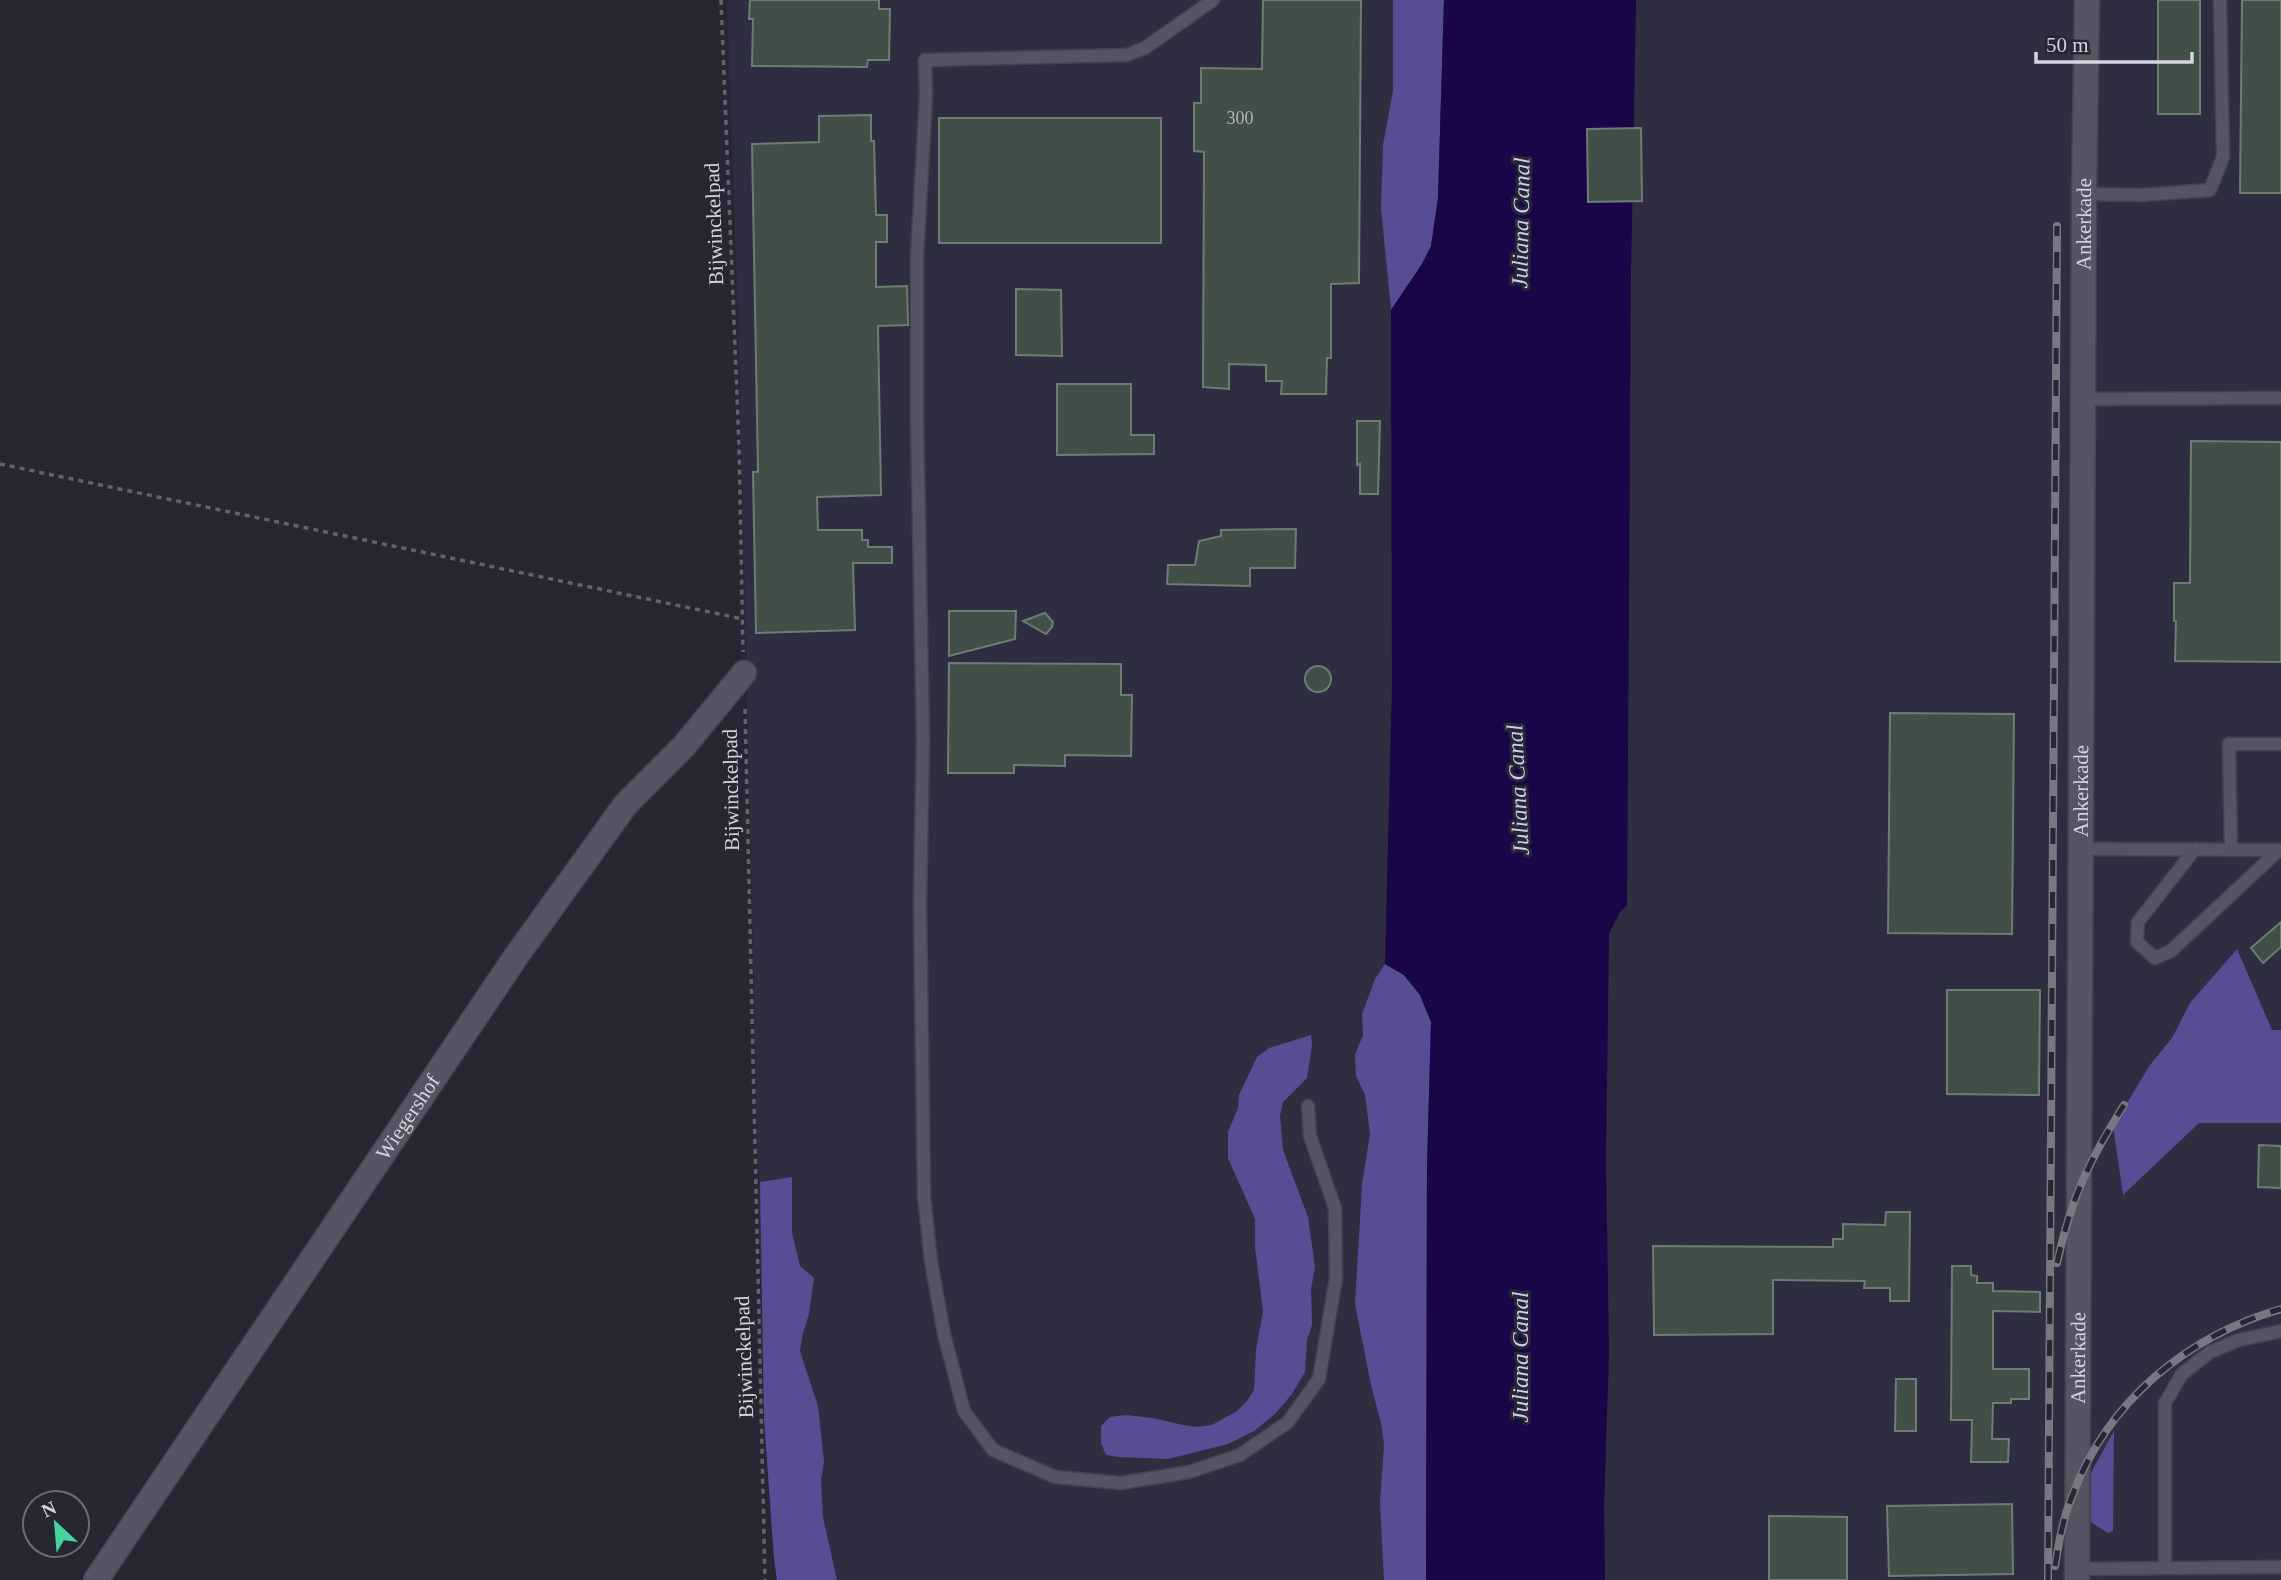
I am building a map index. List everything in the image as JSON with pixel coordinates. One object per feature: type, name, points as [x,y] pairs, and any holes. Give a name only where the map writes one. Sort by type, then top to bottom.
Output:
[{"type":"street","name":"Ankerkade","points":[[2078,1575],[2087,0]]},
{"type":"street","name":"Wiegershof","points":[[96,1580],[517,954],[626,804],[684,746],[744,673]]},
{"type":"lane","points":[[1213,0],[1145,48],[1127,55],[925,60],[926,97],[917,256],[923,739],[920,904],[924,1196],[931,1261],[944,1334],[964,1411],[993,1450],[1055,1477],[1121,1483],[1189,1472],[1240,1455],[1288,1422],[1319,1379],[1336,1278],[1335,1208],[1310,1136],[1308,1106]]},
{"type":"lane","points":[[2084,194],[2141,195],[2210,190],[2223,157],[2220,0]]},
{"type":"lane","points":[[2083,399],[2281,398]]},
{"type":"lane","points":[[2231,849],[2230,744],[2281,744]]},
{"type":"lane","points":[[2082,849],[2280,850]]},
{"type":"lane","points":[[2195,849],[2138,922],[2137,942],[2155,958],[2171,951],[2280,850]]},
{"type":"lane","points":[[2165,1568],[2165,1403],[2182,1374],[2210,1352],[2239,1340],[2281,1331]]},
{"type":"lane","points":[[2078,1575],[2165,1568],[2281,1567]]},
{"type":"path","name":"Bijwinckelpad","points":[[721,0],[739,446],[765,1580]]},
{"type":"path","points":[[0,464],[743,619]]},
{"type":"shaded area","points":[[727,0],[1444,0],[1391,310],[1392,687],[1385,964],[1428,1373],[1426,1580],[777,1580],[764,1419],[739,343]]},
{"type":"shaded area","points":[[1393,0],[1444,0],[1438,198],[1431,246],[1391,310],[1381,208],[1383,145],[1393,91]]},
{"type":"shaded area","points":[[1636,0],[2281,0],[2281,1580],[1605,1580],[1604,1506],[1609,1353],[1606,1160],[1609,933],[1620,912],[1627,905],[1631,273]]},
{"type":"shaded area","points":[[2237,949],[2272,1030],[2281,1030],[2281,1123],[2199,1123],[2123,1195],[2113,1126],[2150,1065],[2172,1038],[2190,1003]]},
{"type":"shaded area","points":[[1385,964],[1404,975],[1420,995],[1431,1022],[1427,1167],[1426,1580],[1384,1580],[1380,1503],[1384,1444],[1355,1304],[1362,1184],[1370,1134],[1365,1095],[1356,1076],[1355,1055],[1363,1035],[1362,1014],[1375,979]]},
{"type":"shaded area","points":[[1311,1035],[1307,1078],[1283,1102],[1280,1116],[1283,1150],[1308,1217],[1315,1267],[1311,1289],[1312,1325],[1307,1340],[1305,1372],[1292,1394],[1275,1414],[1254,1431],[1228,1444],[1168,1459],[1106,1455],[1101,1443],[1101,1426],[1110,1417],[1125,1415],[1153,1418],[1197,1427],[1212,1425],[1237,1411],[1254,1390],[1256,1350],[1263,1311],[1255,1247],[1255,1219],[1228,1158],[1228,1132],[1238,1108],[1239,1095],[1257,1057],[1269,1048]]},
{"type":"shaded area","points":[[792,1177],[792,1233],[800,1266],[814,1278],[800,1351],[818,1406],[824,1462],[821,1480],[823,1517],[837,1580],[777,1580],[774,1559],[764,1419],[760,1182]]},
{"type":"shaded area","points":[[2114,1431],[2113,1531],[2108,1533],[2089,1521],[2089,1476]]},
{"type":"water","name":"Juliana Canal","points":[[1444,0],[1636,0],[1631,273],[1627,905],[1620,912],[1609,933],[1606,1160],[1609,1353],[1604,1506],[1605,1580],[1426,1580],[1427,1167],[1431,1022],[1420,995],[1404,975],[1385,964],[1392,687],[1391,310],[1431,246],[1438,198]]},
{"type":"building","points":[[750,0],[879,0],[879,9],[890,9],[889,60],[868,60],[867,67],[752,66],[753,19],[749,19]]},
{"type":"building","points":[[1263,0],[1361,0],[1359,283],[1331,284],[1331,358],[1327,358],[1326,394],[1281,394],[1282,381],[1266,381],[1266,365],[1229,364],[1229,389],[1203,387],[1204,152],[1194,151],[1194,103],[1201,103],[1201,68],[1262,69]]},
{"type":"building","points":[[2158,0],[2200,0],[2200,114],[2158,114]]},
{"type":"building","points":[[2242,0],[2281,0],[2281,193],[2240,193]]},
{"type":"building","points":[[871,115],[876,215],[887,215],[887,242],[876,242],[876,287],[907,286],[908,325],[878,326],[881,495],[817,497],[818,530],[862,530],[862,540],[868,540],[868,547],[892,547],[892,563],[853,563],[855,630],[756,633],[753,472],[758,472],[752,144],[819,142],[819,116]]},
{"type":"building","points":[[939,118],[1161,118],[1161,243],[939,243]]},
{"type":"building","points":[[1641,128],[1642,201],[1588,202],[1587,129]]},
{"type":"building","points":[[1016,289],[1061,290],[1062,356],[1016,355]]},
{"type":"building","points":[[1057,384],[1131,384],[1131,435],[1154,435],[1154,454],[1057,455]]},
{"type":"building","points":[[1357,421],[1380,421],[1378,494],[1360,494]]},
{"type":"building","points":[[2191,441],[2281,442],[2281,662],[2175,661],[2174,583],[2190,583]]},
{"type":"building","points":[[1296,529],[1295,568],[1250,568],[1250,586],[1167,584],[1168,565],[1195,565],[1199,541],[1221,536],[1221,530]]},
{"type":"building","points":[[949,611],[1016,611],[1015,639],[949,656]]},
{"type":"building","points":[[1045,613],[1053,622],[1046,634],[1023,621]]},
{"type":"building","points":[[949,663],[1121,664],[1121,695],[1132,695],[1131,756],[1065,755],[1065,766],[1014,765],[1014,773],[948,773]]},
{"type":"building","points":[[1318,666],[1327,670],[1331,679],[1327,688],[1318,692],[1309,688],[1305,679],[1309,670]]},
{"type":"building","points":[[1890,713],[2014,714],[2012,934],[1888,933]]},
{"type":"building","points":[[2281,922],[2281,947],[2263,963],[2251,948]]},
{"type":"building","points":[[1947,990],[2040,990],[2039,1095],[1947,1094]]},
{"type":"building","points":[[2259,1145],[2281,1146],[2281,1188],[2258,1187]]},
{"type":"building","points":[[1886,1212],[1910,1212],[1909,1301],[1890,1301],[1890,1288],[1864,1288],[1865,1281],[1773,1280],[1773,1334],[1654,1335],[1653,1246],[1833,1247],[1833,1239],[1843,1239],[1843,1224],[1885,1225]]},
{"type":"building","points":[[1952,1266],[1971,1266],[1971,1275],[1977,1276],[1977,1283],[1993,1283],[1993,1291],[2040,1292],[2040,1312],[1993,1311],[1993,1369],[2029,1369],[2029,1399],[1993,1403],[1992,1439],[2009,1439],[2008,1462],[1971,1462],[1972,1420],[1951,1420]]},
{"type":"building","points":[[1896,1379],[1916,1379],[1916,1431],[1895,1431]]},
{"type":"building","points":[[2012,1504],[2013,1574],[1889,1576],[1887,1506]]},
{"type":"building","points":[[1769,1516],[1847,1517],[1847,1580],[1769,1580]]},
{"type":"railway","points":[[2048,1580],[2057,226]]},
{"type":"railway","points":[[2057,1263],[2075,1199],[2101,1144],[2124,1105]]},
{"type":"railway","points":[[2055,1566],[2067,1512],[2088,1460],[2129,1402],[2183,1355],[2214,1336],[2281,1309]]}]
